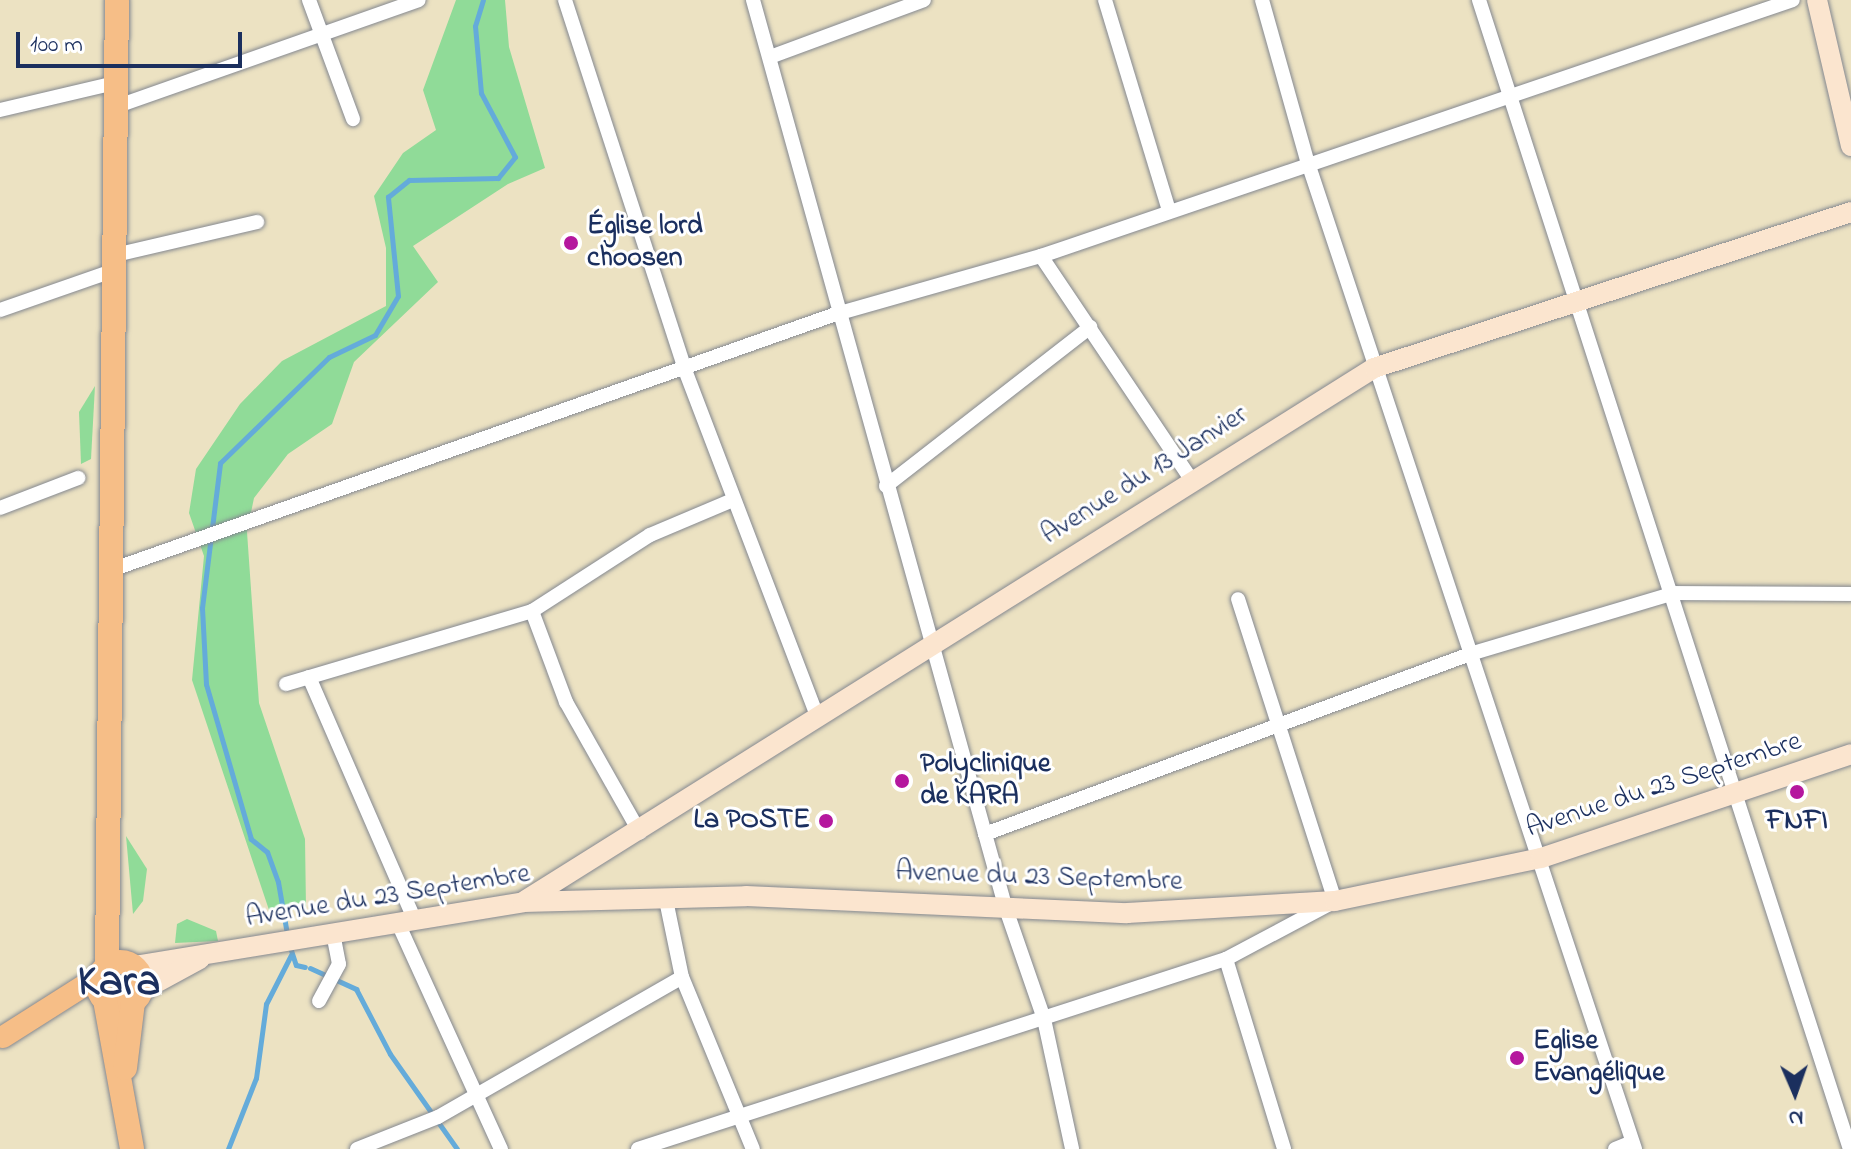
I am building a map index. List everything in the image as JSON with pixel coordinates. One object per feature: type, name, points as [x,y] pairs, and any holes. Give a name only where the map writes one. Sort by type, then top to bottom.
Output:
[{"type":"highway","points":[[117,0],[109,897],[121,1098],[132,1149]]},
{"type":"highway","points":[[112,978],[137,996]]},
{"type":"highway","points":[[112,978],[137,996]]},
{"type":"highway","points":[[121,1098],[137,996]]},
{"type":"main road","points":[[1817,0],[1851,146]]},
{"type":"main road","name":"Avenue du 13 Janvier","points":[[523,902],[640,833],[1191,479],[1374,368],[1851,212]]},
{"type":"main road","name":"Avenue du 23 Septembre","points":[[112,978],[207,955],[523,902],[761,896],[1143,913],[1335,901],[1541,858],[1851,754]]},
{"type":"main road","name":"Avenue du 23 Septembre","points":[[137,996],[207,955]]},
{"type":"main road","points":[[2,1038],[112,978]]},
{"type":"street","points":[[309,0],[353,119]]},
{"type":"street","points":[[0,110],[115,95],[324,35],[419,0]]},
{"type":"street","points":[[565,0],[685,370],[818,719]]},
{"type":"street","points":[[753,0],[836,314],[935,646],[1006,909],[1044,1019],[1072,1149]]},
{"type":"street","points":[[770,57],[924,0]]},
{"type":"street","points":[[1105,0],[1168,208]]},
{"type":"street","points":[[1262,0],[1307,160],[1374,368],[1541,858],[1633,1145],[1615,1149]]},
{"type":"street","points":[[1479,0],[1507,94],[1738,791],[1850,1149]]},
{"type":"street","points":[[111,570],[238,528],[836,314],[1041,256],[1307,160],[1793,0]]},
{"type":"street","points":[[0,310],[115,263],[257,222]]},
{"type":"street","points":[[1041,256],[1191,479]]},
{"type":"street","points":[[886,486],[1090,327]]},
{"type":"street","points":[[0,508],[78,478]]},
{"type":"street","points":[[286,684],[532,611],[650,535],[733,500]]},
{"type":"street","points":[[985,834],[1470,654],[1674,593],[1851,594]]},
{"type":"street","points":[[638,1149],[1226,959],[1335,901],[1238,599]]},
{"type":"street","points":[[532,611],[566,702],[640,833]]},
{"type":"street","points":[[309,677],[471,1093],[501,1149]]},
{"type":"street","points":[[666,900],[682,977],[735,1118],[753,1149]]},
{"type":"street","points":[[319,1001],[339,964],[333,933]]},
{"type":"street","points":[[1226,959],[1284,1149]]},
{"type":"street","points":[[357,1149],[438,1117],[471,1093],[682,977]]},
{"type":"green space","points":[[456,0],[505,0],[509,47],[545,168],[508,184],[413,246],[438,282],[354,362],[332,424],[288,454],[254,498],[247,532],[259,703],[305,839],[306,908],[270,913],[192,680],[204,556],[189,513],[196,469],[240,404],[282,361],[386,306],[386,248],[374,196],[403,153],[436,130],[423,90]]},
{"type":"green space","points":[[95,386],[91,459],[81,464],[79,412]]},
{"type":"green space","points":[[126,836],[147,869],[143,901],[133,914]]},
{"type":"green space","points":[[187,919],[216,931],[218,941],[175,943],[177,924]]},
{"type":"waterway","points":[[287,934],[278,882],[267,852],[251,839],[206,684],[202,608],[220,463],[329,357],[375,335],[398,296],[388,197],[409,180],[498,178],[515,157],[481,93],[475,26],[483,0]]},
{"type":"waterway","points":[[289,944],[296,965],[305,967]]},
{"type":"waterway","points":[[228,1149],[256,1078],[266,1004],[291,955]]},
{"type":"waterway","points":[[310,968],[356,989],[390,1054],[457,1149]]},
{"type":"place","name":"Église lord choosen","points":[[571,243]]},
{"type":"place","name":"Polyclinique de KARA","points":[[902,781]]},
{"type":"place","name":"FNFI","points":[[1797,792]]},
{"type":"place","name":"La POSTE","points":[[826,821]]},
{"type":"place","name":"Eglise Evangélique","points":[[1517,1058]]},
{"type":"district","name":"Kara","points":[[119,983]]}]
